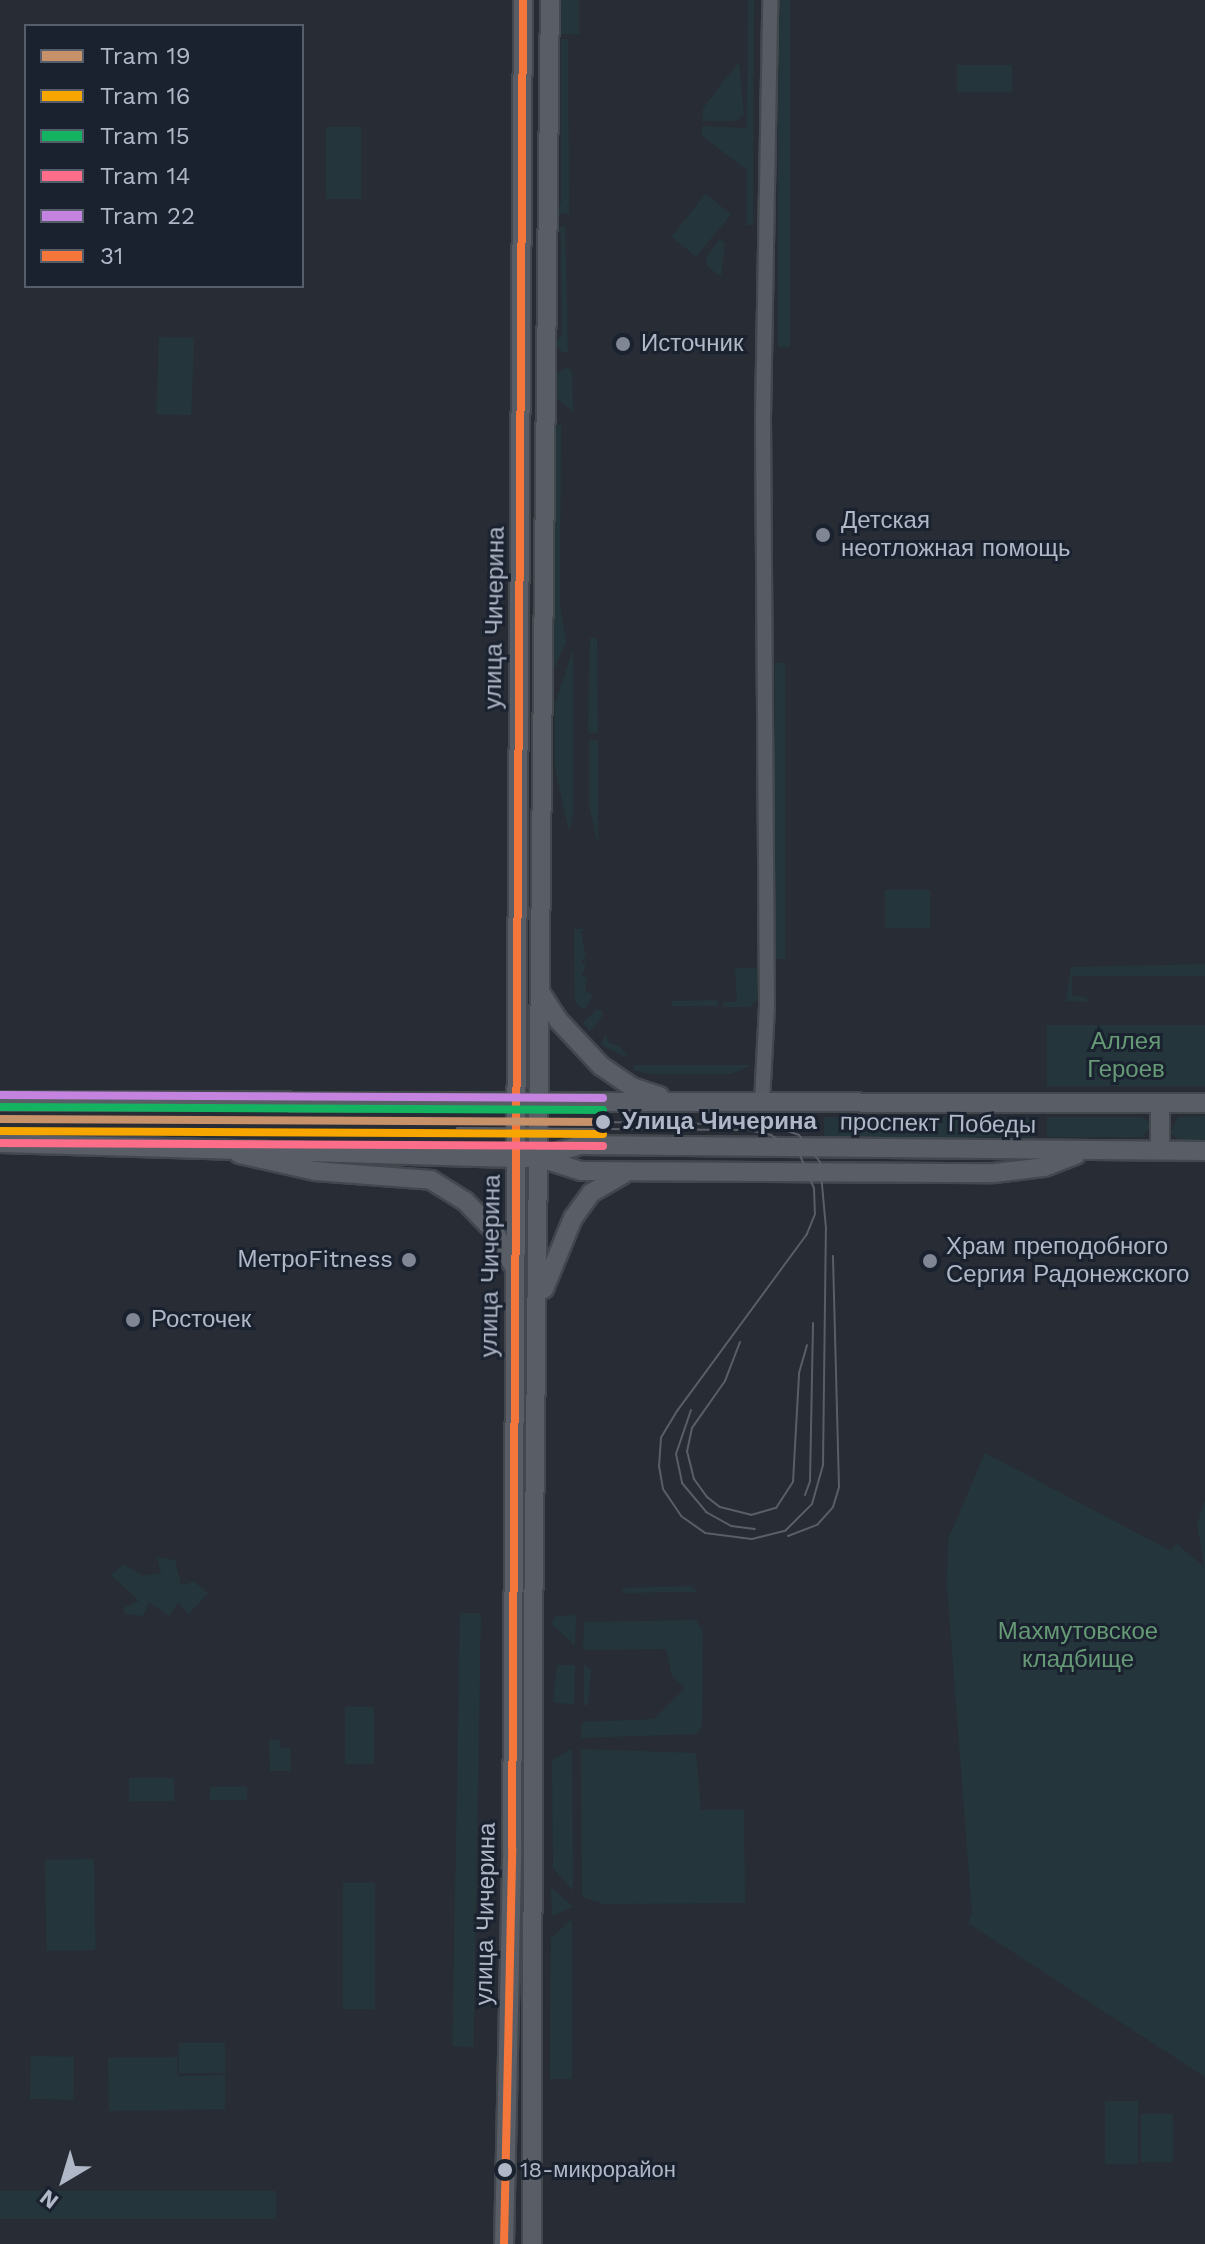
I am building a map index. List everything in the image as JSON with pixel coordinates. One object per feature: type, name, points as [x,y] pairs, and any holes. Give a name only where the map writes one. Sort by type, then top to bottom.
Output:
[{"type":"main road","name":"улица Чичерина","points":[[504,2244],[516,1158],[523,0]]},
{"type":"main road","name":"улица Чичерина","points":[[532,2244],[532,1743],[540,1300],[550,0]]},
{"type":"main road","points":[[521,520],[544,520]]},
{"type":"main road","points":[[540,992],[558,1020],[601,1066],[632,1087],[677,1101]]},
{"type":"main road","name":"проспект Победы","points":[[0,1101],[540,1098],[1205,1103]]},
{"type":"main road","points":[[1160,1103],[1160,1150]]},
{"type":"main road","name":"проспект Победы","points":[[0,1143],[221,1147],[516,1158],[540,1158],[595,1145],[1205,1151]]},
{"type":"main road","points":[[221,1147],[267,1163],[315,1171],[431,1180],[465,1201],[494,1231],[514,1270]]},
{"type":"main road","points":[[540,1158],[581,1171],[994,1173],[1044,1167],[1086,1151]]},
{"type":"main road","points":[[540,1300],[573,1218],[591,1193],[612,1178],[643,1171]]},
{"type":"main road","points":[[511,1745],[532,1743]]},
{"type":"street","points":[[762,1102],[767,1007],[763,418],[770,0]]},
{"type":"green space","points":[[555,0],[579,0],[579,34],[555,34]]},
{"type":"green space","points":[[748,0],[754,0],[753,225],[747,225],[747,170],[702,136],[702,126],[747,128]]},
{"type":"green space","points":[[778,0],[790,0],[790,347],[778,347]]},
{"type":"green space","points":[[561,39],[568,39],[569,214],[557,213],[561,201]]},
{"type":"green space","points":[[739,62],[744,115],[736,121],[703,121],[703,108]]},
{"type":"green space","points":[[957,65],[1012,65],[1012,92],[957,92]]},
{"type":"green space","points":[[326,127],[361,127],[361,199],[326,199]]},
{"type":"green space","points":[[706,194],[731,214],[696,257],[671,237]]},
{"type":"green space","points":[[565,226],[568,352],[562,352],[555,344],[562,333],[561,235],[556,228]]},
{"type":"green space","points":[[720,239],[725,243],[721,277],[707,266],[706,257]]},
{"type":"green space","points":[[159,337],[194,338],[191,415],[156,414]]},
{"type":"green space","points":[[567,367],[572,371],[573,412],[556,398],[557,374]]},
{"type":"green space","points":[[561,423],[560,606],[566,642],[549,681],[553,429]]},
{"type":"green space","points":[[590,638],[597,638],[598,733],[588,733]]},
{"type":"green space","points":[[573,650],[573,814],[569,832],[555,767],[555,704]]},
{"type":"green space","points":[[775,663],[785,663],[785,959],[775,959]]},
{"type":"green space","points":[[589,739],[598,740],[598,845],[589,805]]},
{"type":"green space","points":[[885,890],[930,890],[930,928],[885,928]]},
{"type":"green space","points":[[574,929],[586,929],[581,931],[586,956],[581,963],[586,964],[582,976],[587,978],[585,991],[594,995],[584,1010],[575,1002]]},
{"type":"green space","points":[[1205,964],[1205,976],[1072,976],[1072,996],[1087,997],[1087,1002],[1066,1001],[1071,967]]},
{"type":"green space","points":[[735,968],[757,968],[757,999],[750,1007],[723,1007],[723,1002],[737,1002]]},
{"type":"green space","points":[[718,1000],[718,1006],[672,1006],[672,1001]]},
{"type":"green space","points":[[596,1010],[602,1010],[602,1017],[590,1031],[583,1023]]},
{"type":"green space","name":"Аллея Героев","points":[[1047,1025],[1205,1025],[1205,1086],[1047,1086]]},
{"type":"green space","points":[[605,1035],[609,1043],[620,1046],[628,1058],[601,1045]]},
{"type":"green space","points":[[634,1065],[752,1065],[731,1074],[650,1074],[634,1070]]},
{"type":"green space","points":[[1205,1116],[1205,1141],[1180,1140],[1170,1133],[1178,1117]]},
{"type":"green space","points":[[824,1117],[1036,1117],[1036,1137],[824,1137]]},
{"type":"green space","points":[[1047,1117],[1142,1117],[1153,1125],[1142,1137],[1047,1137]]},
{"type":"green space","name":"Махмутовское кладбище","points":[[985,1453],[1171,1551],[1176,1543],[1204,1567],[1197,1524],[1205,1500],[1205,2077],[968,1923],[972,1914],[947,1585],[948,1540]]},
{"type":"green space","points":[[157,1557],[175,1560],[181,1585],[194,1582],[208,1593],[189,1614],[178,1603],[169,1616],[149,1602],[143,1616],[125,1614],[123,1608],[139,1601],[111,1575],[124,1564],[143,1576],[161,1573]]},
{"type":"green space","points":[[691,1586],[698,1592],[621,1593],[624,1588]]},
{"type":"green space","points":[[460,1613],[481,1613],[473,2047],[452,2047]]},
{"type":"green space","points":[[576,1615],[575,1646],[552,1624],[556,1616]]},
{"type":"green space","points":[[696,1620],[703,1632],[702,1726],[697,1734],[581,1738],[582,1722],[654,1719],[685,1688],[672,1676],[666,1649],[583,1650],[584,1622]]},
{"type":"green space","points":[[557,1665],[575,1665],[574,1705],[553,1702]]},
{"type":"green space","points":[[584,1665],[591,1669],[588,1705],[584,1705]]},
{"type":"green space","points":[[345,1707],[374,1707],[374,1764],[345,1764]]},
{"type":"green space","points":[[269,1740],[280,1740],[280,1748],[290,1748],[291,1771],[270,1771]]},
{"type":"green space","points":[[572,1749],[573,1891],[553,1868],[552,1760]]},
{"type":"green space","points":[[581,1749],[696,1753],[701,1810],[744,1810],[745,1903],[604,1904],[582,1897]]},
{"type":"green space","points":[[129,1778],[174,1778],[174,1801],[129,1801]]},
{"type":"green space","points":[[210,1787],[247,1787],[247,1800],[210,1800]]},
{"type":"green space","points":[[94,1859],[96,1950],[47,1951],[45,1860]]},
{"type":"green space","points":[[343,1883],[375,1883],[375,2009],[343,2009]]},
{"type":"green space","points":[[551,1887],[573,1907],[552,1916]]},
{"type":"green space","points":[[572,1919],[572,2079],[550,2079],[551,1938]]},
{"type":"green space","points":[[179,2043],[225,2043],[225,2073],[179,2073]]},
{"type":"green space","points":[[31,2056],[74,2057],[73,2100],[30,2099]]},
{"type":"green space","points":[[177,2057],[178,2076],[225,2075],[225,2109],[109,2111],[108,2058]]},
{"type":"green space","points":[[1105,2101],[1138,2101],[1138,2164],[1105,2164]]},
{"type":"green space","points":[[1141,2114],[1173,2114],[1173,2162],[1141,2162]]},
{"type":"green space","points":[[0,2191],[276,2191],[276,2219],[0,2219]]},
{"type":"tram line","name":"22","points":[[0,1095],[603,1098]]},
{"type":"tram line","name":"15","points":[[0,1107],[603,1110]]},
{"type":"tram line","name":"19","points":[[0,1119],[603,1122]]},
{"type":"tram line","points":[[457,1128],[748,1130],[771,1135],[799,1153],[814,1188],[815,1214],[807,1234],[677,1411],[661,1438],[659,1466],[663,1489],[681,1516],[705,1533],[752,1539],[785,1531],[812,1504],[823,1465],[826,1229],[820,1162],[799,1135],[771,1125],[603,1122]]},
{"type":"tram line","name":"16","points":[[0,1131],[603,1134]]},
{"type":"tram line","name":"14","points":[[0,1143],[603,1146]]},
{"type":"tram line","points":[[788,1536],[817,1525],[833,1507],[839,1487],[833,1256]]},
{"type":"tram line","points":[[805,1495],[810,1481],[813,1323]]},
{"type":"tram line","points":[[740,1342],[725,1381],[692,1428],[687,1451],[694,1479],[707,1497],[720,1507],[751,1515],[776,1508],[793,1482],[799,1373],[807,1345]]},
{"type":"tram line","points":[[691,1410],[676,1454],[682,1483],[706,1512],[731,1526],[755,1529]]},
{"type":"transit line","name":"31","points":[[504,2244],[512,1848],[523,0]]},
{"type":"place","name":"Источник","points":[[623,344]]},
{"type":"place","name":"Детская неотложная помощь","points":[[823,535]]},
{"type":"place","name":"Улица Чичерина","points":[[603,1122]]},
{"type":"place","name":"МетроFitness","points":[[409,1260]]},
{"type":"place","name":"Храм преподобного Сергия Радонежского","points":[[930,1261]]},
{"type":"place","name":"Росточек","points":[[133,1320]]},
{"type":"place","name":"18-микрорайон","points":[[505,2170]]}]
